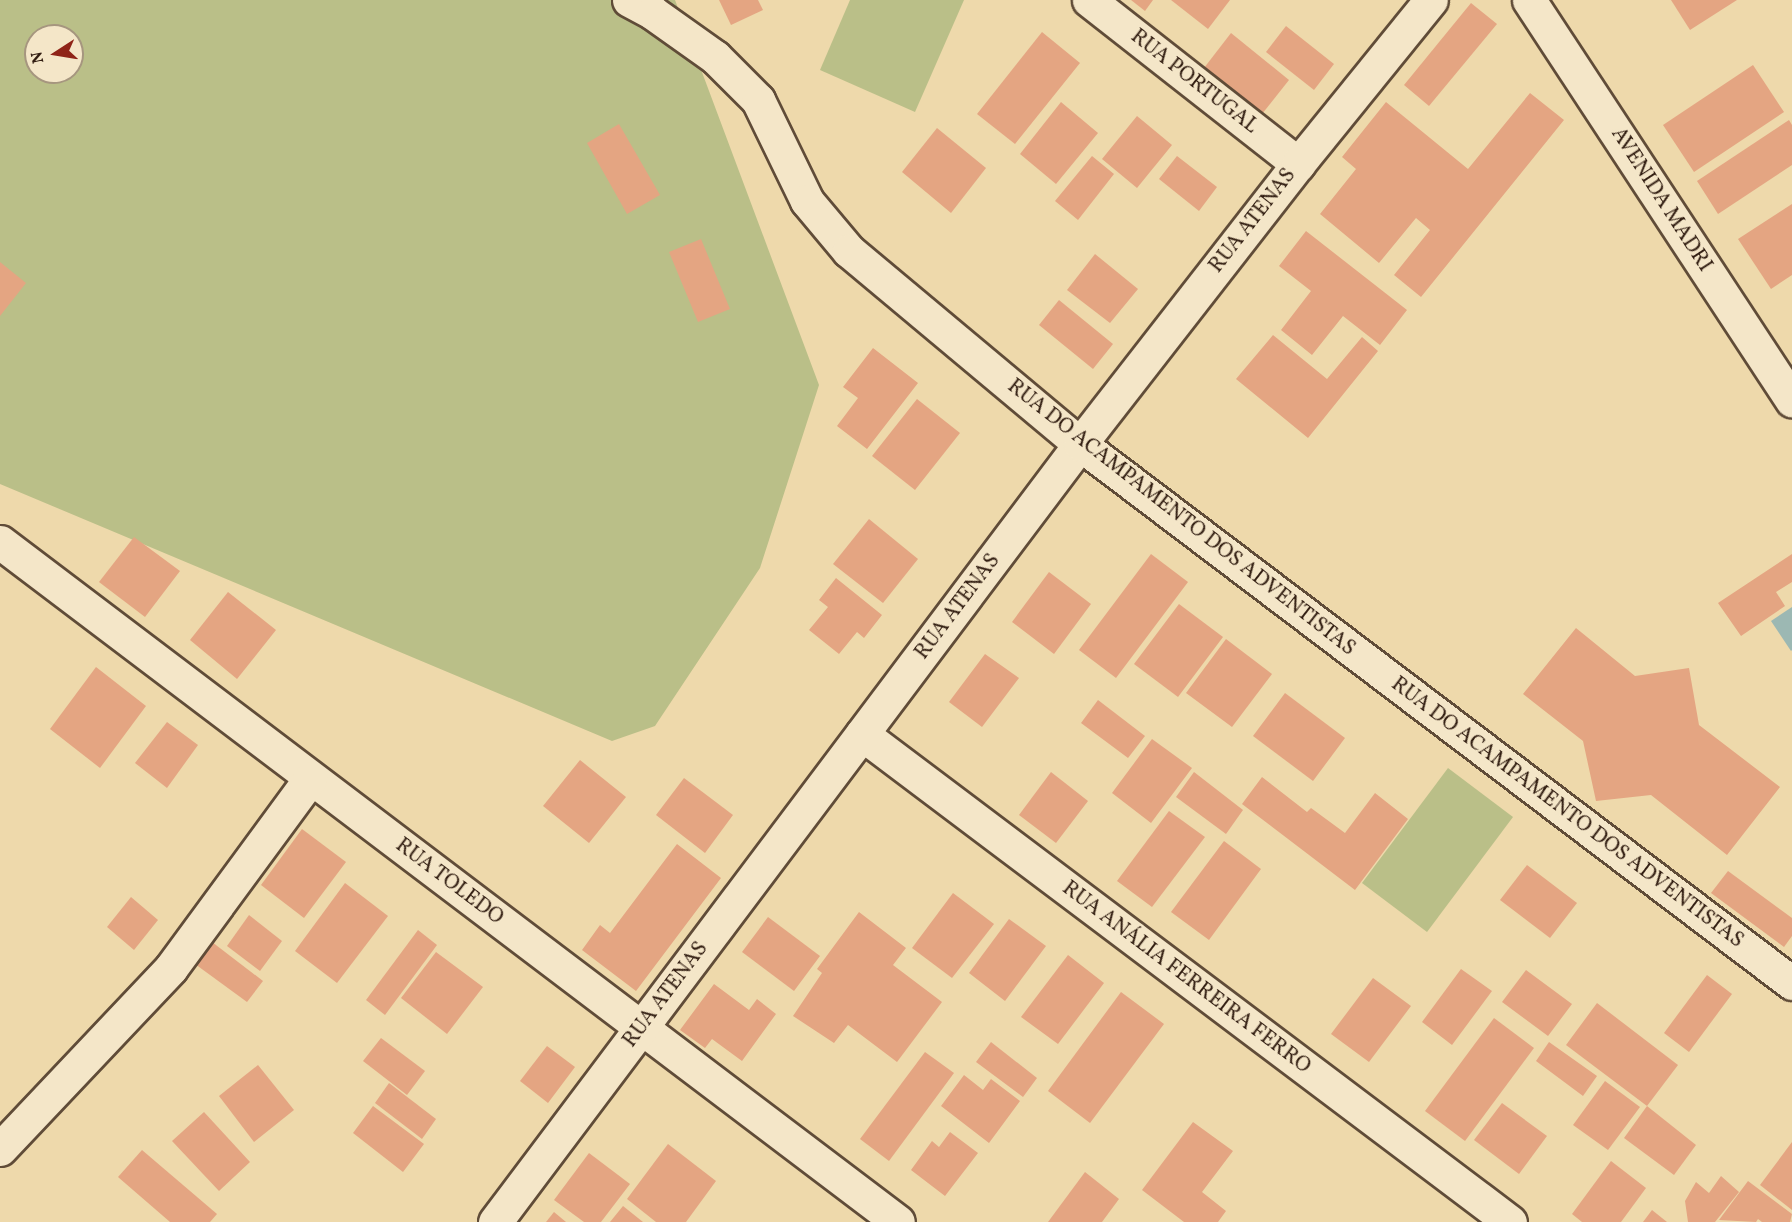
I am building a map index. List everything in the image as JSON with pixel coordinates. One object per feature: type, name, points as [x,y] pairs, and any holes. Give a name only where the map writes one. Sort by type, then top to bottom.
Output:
[{"type":"street","name":"RUA DO ACAMPAMENTO DOS ADVENTISTAS","points":[[629,0],[653,13],[715,57],[758,100],[807,201],[849,251],[1080,444],[1792,983]]},
{"type":"street","name":"RUA PORTUGAL","points":[[1089,0],[1298,164]]},
{"type":"street","name":"RUA ATENAS","points":[[495,1222],[1080,444],[1298,164],[1431,0]]},
{"type":"street","name":"AVENIDA MADRI","points":[[1529,0],[1792,400]]},
{"type":"street","name":"RUA TOLEDO","points":[[0,542],[898,1222]]},
{"type":"street","name":"RUA ANÁLIA FERREIRA FERRO","points":[[862,734],[1510,1222]]},
{"type":"street","points":[[0,1149],[171,968],[310,779]]},
{"type":"green space","points":[[0,0],[675,0],[819,385],[760,568],[655,726],[612,741],[0,484]]},
{"type":"green space","points":[[850,0],[964,0],[915,112],[820,70]]},
{"type":"green space","points":[[1448,768],[1513,817],[1427,932],[1362,883]]},
{"type":"water","points":[[1792,607],[1792,650],[1791,651],[1771,621]]},
{"type":"building","points":[[719,0],[758,0],[763,10],[731,25]]},
{"type":"building","points":[[1131,0],[1153,0],[1145,11]]},
{"type":"building","points":[[1171,0],[1230,0],[1208,29]]},
{"type":"building","points":[[1671,0],[1737,0],[1690,30]]},
{"type":"building","points":[[1471,3],[1497,24],[1429,106],[1404,85]]},
{"type":"building","points":[[1286,26],[1334,64],[1314,90],[1266,52]]},
{"type":"building","points":[[1042,32],[1080,63],[1015,144],[977,114]]},
{"type":"building","points":[[1231,33],[1289,80],[1262,114],[1204,68]]},
{"type":"building","points":[[1753,65],[1784,112],[1694,172],[1663,125]]},
{"type":"building","points":[[1530,93],[1564,120],[1421,297],[1394,275],[1430,230],[1416,218],[1379,263],[1320,214],[1356,169],[1342,157],[1386,102],[1468,169]]},
{"type":"building","points":[[1061,102],[1098,133],[1056,184],[1020,154]]},
{"type":"building","points":[[1137,116],[1172,145],[1137,188],[1102,159]]},
{"type":"building","points":[[1789,120],[1792,125],[1792,165],[1718,214],[1697,181]]},
{"type":"building","points":[[619,124],[660,195],[627,214],[587,143]]},
{"type":"building","points":[[937,128],[986,168],[951,213],[902,172]]},
{"type":"building","points":[[1092,156],[1114,174],[1078,220],[1055,201]]},
{"type":"building","points":[[1177,156],[1217,187],[1199,211],[1159,179]]},
{"type":"building","points":[[1792,204],[1792,275],[1771,289],[1738,239]]},
{"type":"building","points":[[1306,231],[1407,310],[1380,345],[1343,316],[1312,355],[1281,330],[1311,291],[1279,266]]},
{"type":"building","points":[[701,239],[730,309],[698,322],[669,252]]},
{"type":"building","points":[[1095,254],[1138,289],[1110,323],[1067,290]]},
{"type":"building","points":[[0,262],[26,283],[0,316]]},
{"type":"building","points":[[1059,300],[1113,344],[1093,369],[1039,325]]},
{"type":"building","points":[[1273,335],[1327,379],[1362,337],[1378,351],[1308,438],[1236,379]]},
{"type":"building","points":[[873,348],[918,383],[867,449],[837,426],[858,398],[843,387]]},
{"type":"building","points":[[917,399],[960,433],[915,490],[872,456]]},
{"type":"building","points":[[869,519],[918,559],[883,603],[833,564]]},
{"type":"building","points":[[134,537],[180,571],[145,617],[99,582]]},
{"type":"building","points":[[1151,554],[1188,582],[1116,678],[1079,650]]},
{"type":"building","points":[[1792,554],[1792,582],[1776,592],[1785,606],[1741,636],[1718,603]]},
{"type":"building","points":[[1049,572],[1091,604],[1054,654],[1012,622]]},
{"type":"building","points":[[836,578],[882,615],[864,638],[857,632],[839,654],[809,630],[828,607],[819,600]]},
{"type":"building","points":[[228,592],[276,630],[237,679],[190,640]]},
{"type":"building","points":[[1179,604],[1223,637],[1178,697],[1134,664]]},
{"type":"building","points":[[1576,628],[1635,676],[1689,668],[1699,725],[1780,787],[1727,855],[1651,795],[1596,801],[1583,741],[1523,694]]},
{"type":"building","points":[[1226,639],[1272,674],[1232,727],[1186,693]]},
{"type":"building","points":[[985,654],[1019,678],[982,727],[949,702]]},
{"type":"building","points":[[96,667],[146,706],[100,768],[50,729]]},
{"type":"building","points":[[1285,693],[1345,738],[1313,781],[1253,736]]},
{"type":"building","points":[[1098,700],[1145,736],[1128,758],[1081,723]]},
{"type":"building","points":[[167,722],[198,745],[167,788],[135,763]]},
{"type":"building","points":[[1152,739],[1192,768],[1151,823],[1112,793]]},
{"type":"building","points":[[580,760],[626,797],[589,843],[543,806]]},
{"type":"building","points":[[1051,772],[1088,801],[1056,843],[1019,815]]},
{"type":"building","points":[[1194,772],[1243,810],[1226,834],[1176,797]]},
{"type":"building","points":[[1262,777],[1307,812],[1311,808],[1345,833],[1375,793],[1408,819],[1355,890],[1242,804]]},
{"type":"building","points":[[684,778],[733,815],[705,853],[656,815]]},
{"type":"building","points":[[1169,811],[1205,837],[1152,907],[1117,881]]},
{"type":"building","points":[[302,829],[346,862],[304,918],[261,885]]},
{"type":"building","points":[[1224,841],[1261,869],[1209,940],[1171,912]]},
{"type":"building","points":[[677,844],[721,878],[636,991],[582,950],[600,925],[610,933]]},
{"type":"building","points":[[1527,865],[1577,903],[1550,938],[1500,900]]},
{"type":"building","points":[[1728,871],[1792,918],[1792,936],[1784,947],[1711,893]]},
{"type":"building","points":[[345,883],[388,916],[337,983],[295,951]]},
{"type":"building","points":[[953,893],[994,924],[952,978],[912,948]]},
{"type":"building","points":[[131,897],[158,920],[134,950],[107,927]]},
{"type":"building","points":[[859,912],[906,948],[893,965],[942,1002],[897,1062],[848,1025],[834,1043],[793,1016],[822,973],[817,969]]},
{"type":"building","points":[[249,915],[282,941],[260,971],[227,946]]},
{"type":"building","points":[[768,917],[820,956],[794,991],[742,952]]},
{"type":"building","points":[[1009,919],[1046,946],[1005,1001],[969,973]]},
{"type":"building","points":[[418,930],[437,945],[385,1015],[366,1000]]},
{"type":"building","points":[[212,942],[263,981],[247,1002],[195,964]]},
{"type":"building","points":[[436,952],[483,987],[447,1034],[401,998]]},
{"type":"building","points":[[1068,955],[1104,983],[1058,1044],[1021,1017]]},
{"type":"building","points":[[1461,969],[1492,991],[1452,1045],[1422,1022]]},
{"type":"building","points":[[1526,970],[1572,1004],[1548,1036],[1502,1002]]},
{"type":"building","points":[[1707,975],[1732,994],[1689,1052],[1664,1033]]},
{"type":"building","points":[[1373,978],[1411,1006],[1369,1062],[1331,1034]]},
{"type":"building","points":[[714,984],[749,1010],[757,999],[776,1014],[742,1061],[712,1039],[705,1048],[680,1030]]},
{"type":"building","points":[[1121,992],[1164,1024],[1090,1123],[1048,1091]]},
{"type":"building","points":[[1597,1003],[1678,1065],[1647,1106],[1566,1045]]},
{"type":"building","points":[[1494,1018],[1534,1048],[1465,1141],[1425,1111]]},
{"type":"building","points":[[381,1038],[425,1071],[407,1095],[363,1061]]},
{"type":"building","points":[[991,1042],[1037,1078],[1023,1097],[976,1062]]},
{"type":"building","points":[[1549,1042],[1597,1076],[1583,1096],[1536,1061]]},
{"type":"building","points":[[547,1046],[575,1067],[548,1103],[520,1081]]},
{"type":"building","points":[[925,1052],[954,1073],[889,1161],[860,1139]]},
{"type":"building","points":[[258,1065],[294,1110],[254,1142],[219,1096]]},
{"type":"building","points":[[964,1075],[983,1090],[991,1079],[1020,1101],[989,1143],[941,1106]]},
{"type":"building","points":[[1605,1081],[1640,1107],[1608,1150],[1573,1125]]},
{"type":"building","points":[[389,1083],[436,1119],[422,1139],[375,1103]]},
{"type":"building","points":[[1502,1103],[1547,1136],[1519,1174],[1474,1140]]},
{"type":"building","points":[[373,1106],[424,1144],[403,1172],[353,1133]]},
{"type":"building","points":[[1647,1106],[1696,1145],[1674,1175],[1624,1138]]},
{"type":"building","points":[[204,1112],[250,1162],[219,1191],[172,1141]]},
{"type":"building","points":[[1193,1122],[1233,1151],[1202,1192],[1226,1211],[1218,1222],[1184,1222],[1142,1190]]},
{"type":"building","points":[[950,1132],[978,1153],[945,1196],[911,1170],[932,1141],[939,1147]]},
{"type":"building","points":[[1792,1142],[1792,1210],[1760,1185]]},
{"type":"building","points":[[668,1144],[716,1181],[686,1222],[656,1222],[627,1199]]},
{"type":"building","points":[[142,1150],[217,1214],[210,1222],[170,1222],[118,1177]]},
{"type":"building","points":[[589,1153],[630,1184],[601,1222],[584,1222],[554,1200]]},
{"type":"building","points":[[1611,1161],[1646,1188],[1621,1222],[1582,1222],[1572,1214]]},
{"type":"building","points":[[1085,1172],[1119,1199],[1102,1222],[1048,1222]]},
{"type":"building","points":[[1721,1176],[1739,1192],[1715,1222],[1688,1222],[1685,1201],[1696,1182],[1709,1193]]},
{"type":"building","points":[[1748,1181],[1792,1214],[1790,1222],[1762,1222],[1758,1219],[1756,1222],[1719,1220]]},
{"type":"building","points":[[623,1206],[643,1222],[610,1222]]},
{"type":"building","points":[[1652,1210],[1667,1222],[1643,1222]]},
{"type":"building","points":[[554,1212],[566,1222],[546,1222]]}]
